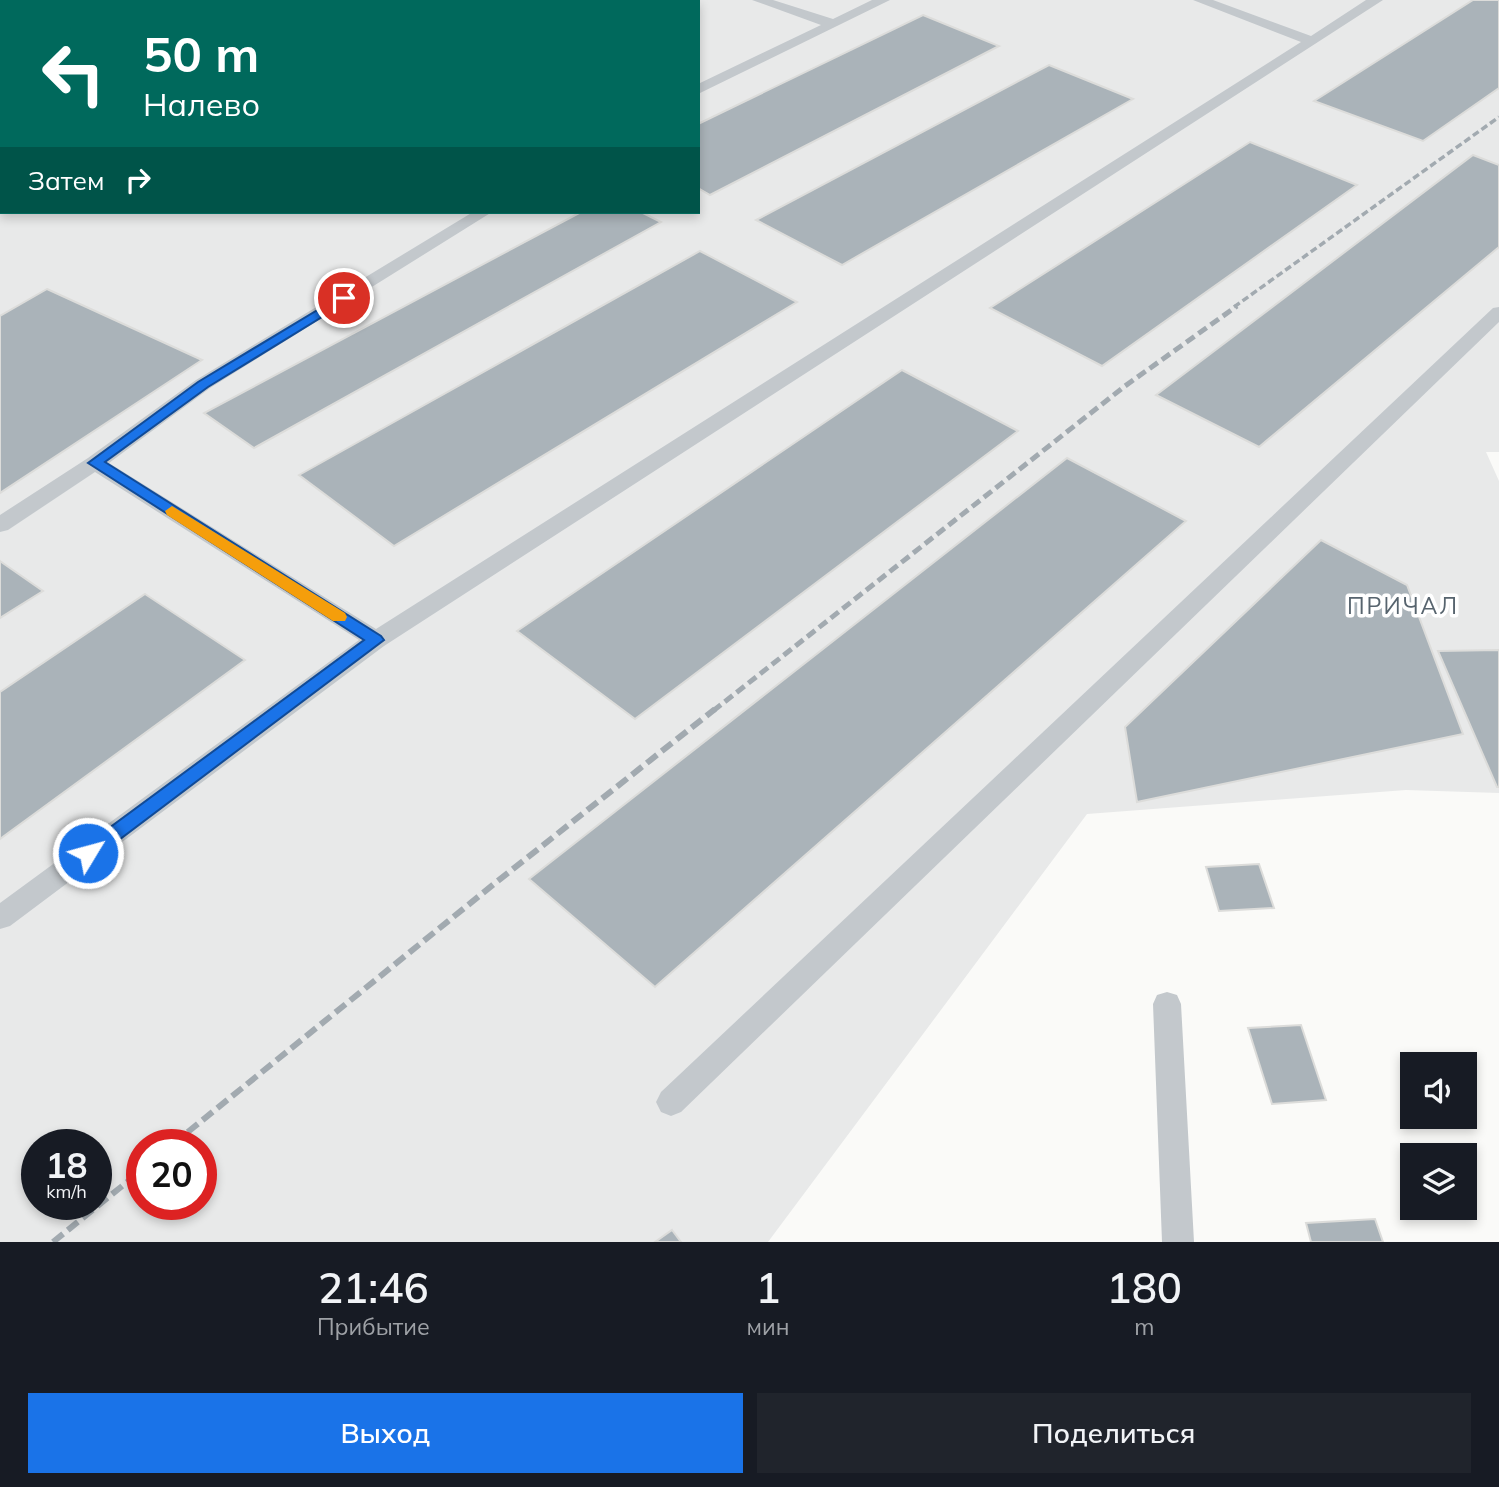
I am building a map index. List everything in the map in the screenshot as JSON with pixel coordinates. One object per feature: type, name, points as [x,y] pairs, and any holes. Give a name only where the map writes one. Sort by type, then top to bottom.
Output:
[{"type":"lane","points":[[759,0],[831,23]]},
{"type":"lane","points":[[700,89],[883,0]]},
{"type":"lane","points":[[1200,0],[1312,41]]},
{"type":"lane","points":[[0,918],[376,640],[1376,0]]},
{"type":"lane","points":[[0,525],[95,463],[203,384],[481,214]]},
{"type":"lane","points":[[671,1102],[1499,312]]},
{"type":"lane","points":[[95,463],[376,640]]},
{"type":"lane","points":[[1167,1004],[1178,1242]]},
{"type":"shaded area","points":[[700,0],[1499,0],[1499,452],[1486,452],[1499,481],[1499,793],[1406,790],[1087,814],[768,1242],[0,1242],[0,214],[700,214]]},
{"type":"building","points":[[1473,0],[1499,0],[1499,88],[1423,141],[1314,101]]},
{"type":"building","points":[[923,15],[999,46],[710,195],[700,189],[700,123]]},
{"type":"building","points":[[1049,65],[1133,99],[842,265],[756,220]]},
{"type":"building","points":[[1250,142],[1357,185],[1102,366],[990,308]]},
{"type":"building","points":[[1473,155],[1499,165],[1499,247],[1259,447],[1156,395]]},
{"type":"building","points":[[577,214],[645,214],[661,222],[254,448],[204,413]]},
{"type":"building","points":[[700,251],[797,302],[394,546],[299,475]]},
{"type":"building","points":[[47,289],[202,360],[0,493],[0,316]]},
{"type":"building","points":[[902,370],[1018,431],[635,719],[517,631]]},
{"type":"building","points":[[1067,458],[1186,521],[655,987],[529,879]]},
{"type":"building","points":[[1321,540],[1407,585],[1463,734],[1137,802],[1125,727]]},
{"type":"building","points":[[0,561],[43,591],[0,618]]},
{"type":"building","points":[[145,594],[245,660],[0,839],[0,692]]},
{"type":"building","points":[[1499,650],[1499,787],[1497,787],[1438,651]]},
{"type":"building","points":[[1259,864],[1274,908],[1219,911],[1206,867]]},
{"type":"building","points":[[1301,1025],[1326,1100],[1272,1104],[1248,1028]]},
{"type":"building","points":[[1375,1219],[1383,1242],[1311,1242],[1306,1223]]},
{"type":"building","points":[[672,1230],[681,1242],[655,1242]]},
{"type":"railway","points":[[1234,307],[1499,117]]},
{"type":"railway","points":[[713,711],[1125,386],[1237,306]]},
{"type":"railway","points":[[192,1129],[715,709]]},
{"type":"railway","points":[[53,1242],[126,1183]]},
{"type":"slow traffic","points":[[172,511],[339,617]]},
{"type":"district","name":"ПРИЧАЛ","points":[[1403,605]]},
{"type":"route","points":[[88,853],[376,640],[95,463],[203,384],[344,298]]}]
